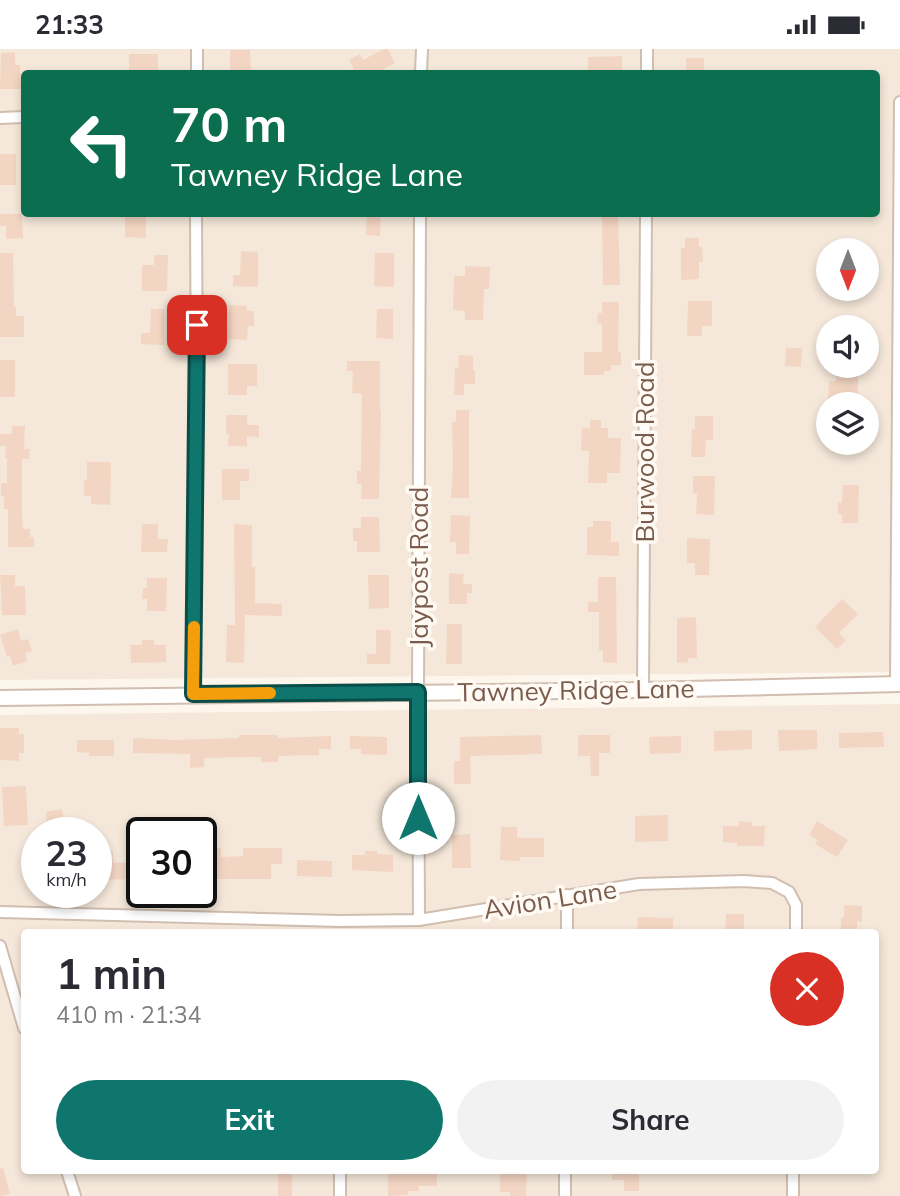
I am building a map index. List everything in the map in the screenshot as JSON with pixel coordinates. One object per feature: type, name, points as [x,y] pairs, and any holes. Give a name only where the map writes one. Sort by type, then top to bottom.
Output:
[{"type":"street","points":[[197,49],[197,70]]},
{"type":"street","points":[[421,70],[422,49]]},
{"type":"street","points":[[647,70],[648,49]]},
{"type":"street","points":[[898,684],[900,101]]},
{"type":"street","points":[[0,118],[21,117]]},
{"type":"street","points":[[193,694],[197,408],[196,217]]},
{"type":"street","name":"Jaypost Road","points":[[419,920],[420,217]]},
{"type":"street","name":"Burwood Road","points":[[643,690],[646,217]]},
{"type":"street","name":"Tawney Ridge Lane","points":[[0,698],[898,684]]},
{"type":"street","name":"Avion Lane","points":[[0,912],[341,921],[419,920],[639,884],[744,881],[772,883],[789,892],[796,905],[796,929]]},
{"type":"street","points":[[567,895],[567,929]]},
{"type":"street","points":[[341,921],[341,929]]},
{"type":"street","points":[[0,946],[21,1018]]},
{"type":"street","points":[[68,1174],[75,1196]]},
{"type":"street","points":[[340,1174],[340,1196]]},
{"type":"street","points":[[565,1174],[565,1196]]},
{"type":"street","points":[[793,1174],[793,1196]]},
{"type":"shaded area","points":[[0,49],[900,49],[900,672],[0,680]]},
{"type":"shaded area","points":[[900,704],[900,1196],[0,1196],[0,715]]},
{"type":"building","points":[[388,49],[395,63],[382,70],[354,70],[349,60],[360,54],[363,60]]},
{"type":"building","points":[[230,50],[250,50],[251,70],[230,70]]},
{"type":"building","points":[[15,52],[15,65],[20,65],[21,89],[0,89],[1,53]]},
{"type":"building","points":[[129,54],[158,54],[158,70],[129,70]]},
{"type":"building","points":[[622,56],[622,70],[588,70],[588,57]]},
{"type":"building","points":[[686,58],[704,58],[704,70],[686,70]]},
{"type":"building","points":[[0,154],[16,154],[16,185],[0,185]]},
{"type":"building","points":[[0,214],[21,214],[23,238],[6,239],[6,226],[0,226]]},
{"type":"building","points":[[125,217],[146,217],[146,238],[125,237]]},
{"type":"building","points":[[367,217],[381,217],[380,236],[366,235]]},
{"type":"building","points":[[602,217],[618,217],[620,285],[603,285]]},
{"type":"building","points":[[685,238],[699,238],[703,262],[699,262],[699,279],[681,280],[681,248],[685,248]]},
{"type":"building","points":[[241,251],[258,252],[258,287],[233,286],[233,275],[240,275]]},
{"type":"building","points":[[0,253],[13,253],[14,307],[16,316],[24,316],[24,337],[0,337]]},
{"type":"building","points":[[375,253],[394,253],[394,287],[374,286]]},
{"type":"building","points":[[154,255],[168,255],[167,291],[142,291],[142,265],[154,265]]},
{"type":"building","points":[[465,266],[490,267],[489,289],[484,289],[483,320],[465,320],[465,311],[453,310],[454,276],[465,276]]},
{"type":"building","points":[[688,301],[712,301],[712,326],[702,326],[702,336],[687,336]]},
{"type":"building","points":[[602,302],[619,302],[618,352],[621,352],[621,365],[611,365],[611,371],[604,371],[604,375],[584,375],[584,352],[602,352],[602,324],[597,323],[598,313],[602,313]]},
{"type":"building","points":[[229,305],[247,306],[247,311],[254,311],[254,326],[248,326],[247,340],[228,339]]},
{"type":"building","points":[[151,309],[164,309],[164,345],[141,344],[141,333],[150,333]]},
{"type":"building","points":[[377,309],[393,309],[393,339],[376,338]]},
{"type":"building","points":[[786,348],[802,348],[801,367],[785,366]]},
{"type":"building","points":[[459,355],[473,356],[475,384],[464,384],[464,395],[454,395],[455,367],[458,368]]},
{"type":"building","points":[[0,360],[15,360],[15,397],[0,397]]},
{"type":"building","points":[[347,361],[380,361],[379,499],[361,499],[362,484],[357,484],[357,471],[361,471],[362,394],[352,393],[353,371],[347,371]]},
{"type":"building","points":[[228,364],[257,364],[257,386],[247,386],[247,395],[228,395]]},
{"type":"building","points":[[836,378],[858,378],[858,392],[828,392],[829,381],[836,381]]},
{"type":"building","points":[[456,410],[469,410],[469,498],[451,498],[452,422],[456,422]]},
{"type":"building","points":[[226,415],[247,415],[247,425],[259,425],[259,437],[247,436],[247,446],[228,446]]},
{"type":"building","points":[[695,416],[713,416],[713,440],[706,440],[705,457],[691,457]]},
{"type":"building","points":[[590,420],[601,420],[601,428],[608,428],[608,438],[621,438],[620,473],[607,473],[607,483],[588,483],[589,451],[581,451],[582,428],[590,428]]},
{"type":"building","points":[[12,426],[25,426],[24,449],[30,449],[29,459],[22,459],[22,516],[23,529],[30,529],[30,537],[34,537],[34,547],[8,547],[8,509],[4,509],[4,496],[1,496],[1,483],[7,483],[7,458],[6,446],[0,446],[0,434],[12,434]]},
{"type":"building","points":[[87,462],[111,462],[110,505],[91,504],[91,496],[84,496]]},
{"type":"building","points":[[222,469],[249,469],[249,481],[240,481],[240,500],[222,500]]},
{"type":"building","points":[[693,476],[715,476],[714,515],[696,514],[697,493],[693,493]]},
{"type":"building","points":[[843,485],[859,485],[858,523],[842,523],[842,515],[838,514]]},
{"type":"building","points":[[451,515],[470,516],[469,554],[456,554],[456,542],[450,542]]},
{"type":"building","points":[[361,517],[379,517],[380,552],[357,552],[357,541],[353,541],[353,528],[361,528]]},
{"type":"building","points":[[593,521],[611,521],[611,542],[619,542],[619,556],[587,555],[587,527],[593,527]]},
{"type":"building","points":[[142,524],[158,524],[158,539],[168,539],[167,552],[141,552]]},
{"type":"building","points":[[234,524],[252,525],[255,603],[282,604],[282,616],[245,615],[244,663],[226,662],[227,625],[235,625]]},
{"type":"building","points":[[687,538],[710,539],[709,575],[695,575],[695,563],[687,563]]},
{"type":"building","points":[[449,573],[464,574],[463,584],[472,584],[472,593],[467,593],[467,604],[449,604]]},
{"type":"building","points":[[0,575],[15,575],[15,586],[25,586],[26,615],[2,615]]},
{"type":"building","points":[[368,575],[389,575],[389,608],[369,609]]},
{"type":"building","points":[[598,577],[616,577],[617,663],[603,662],[603,650],[599,650],[599,612],[588,612],[588,602],[598,602]]},
{"type":"building","points":[[147,578],[167,578],[166,611],[147,611],[147,599],[142,599],[143,588],[147,588]]},
{"type":"building","points":[[842,599],[858,614],[839,633],[846,640],[837,649],[815,627]]},
{"type":"building","points":[[696,617],[697,658],[688,658],[688,662],[677,663],[677,618]]},
{"type":"building","points":[[447,624],[462,624],[462,664],[446,664]]},
{"type":"building","points":[[18,629],[21,641],[28,639],[32,651],[25,653],[27,661],[13,666],[0,635]]},
{"type":"building","points":[[376,630],[391,630],[390,664],[367,664],[367,654],[376,654]]},
{"type":"building","points":[[142,640],[154,640],[154,645],[166,645],[166,662],[131,663],[130,645],[142,645]]},
{"type":"building","points":[[0,728],[19,728],[19,734],[24,734],[24,753],[19,753],[19,761],[0,760]]},
{"type":"building","points":[[752,730],[752,749],[714,751],[714,731]]},
{"type":"building","points":[[778,730],[817,730],[817,749],[779,751]]},
{"type":"building","points":[[883,732],[884,747],[839,748],[839,733]]},
{"type":"building","points":[[239,735],[278,735],[278,738],[331,736],[331,749],[319,749],[319,755],[278,756],[278,762],[261,762],[261,757],[204,758],[204,767],[190,768],[190,754],[133,753],[133,738],[174,740],[239,738]]},
{"type":"building","points":[[541,735],[542,754],[470,756],[471,784],[454,784],[454,761],[460,761],[460,737]]},
{"type":"building","points":[[578,735],[610,735],[610,753],[599,753],[599,776],[591,776],[590,756],[578,756]]},
{"type":"building","points":[[350,736],[387,737],[387,755],[361,754],[361,749],[350,749]]},
{"type":"building","points":[[681,736],[681,753],[650,754],[649,737]]},
{"type":"building","points":[[77,740],[114,740],[114,756],[89,756],[89,753],[77,752]]},
{"type":"building","points":[[26,786],[28,817],[21,817],[21,825],[4,826],[2,787]]},
{"type":"building","points":[[62,809],[63,817],[46,817],[46,812]]},
{"type":"building","points":[[668,815],[668,841],[635,842],[635,816]]},
{"type":"building","points":[[739,821],[752,822],[752,826],[765,826],[764,846],[737,846],[737,843],[723,842],[723,826],[739,826]]},
{"type":"building","points":[[817,821],[848,840],[837,857],[815,844],[818,840],[809,835]]},
{"type":"building","points":[[501,827],[517,827],[517,838],[544,838],[544,857],[520,857],[520,861],[500,860]]},
{"type":"building","points":[[470,834],[471,868],[452,868],[452,835]]},
{"type":"building","points":[[217,848],[221,848],[221,857],[243,856],[243,848],[282,848],[282,864],[271,864],[271,879],[217,879]]},
{"type":"building","points":[[112,851],[113,863],[126,863],[126,879],[112,880]]},
{"type":"building","points":[[365,851],[393,855],[393,872],[352,870],[352,855],[365,855]]},
{"type":"building","points":[[297,860],[332,861],[332,877],[297,876]]},
{"type":"building","points":[[844,905],[862,906],[862,922],[857,921],[857,929],[841,929],[841,918],[844,918]]},
{"type":"building","points":[[726,914],[744,914],[744,929],[725,929]]},
{"type":"building","points":[[638,917],[673,918],[673,929],[637,929]]},
{"type":"building","points":[[3,1168],[10,1194],[0,1196],[0,1169]]},
{"type":"building","points":[[278,1174],[292,1174],[292,1196],[278,1196]]},
{"type":"building","points":[[388,1174],[437,1174],[437,1186],[419,1186],[419,1191],[408,1191],[408,1195],[388,1196]]},
{"type":"building","points":[[500,1174],[527,1174],[526,1196],[510,1196],[510,1192],[500,1192]]},
{"type":"building","points":[[612,1174],[639,1174],[639,1191],[624,1191],[624,1180],[612,1180]]},
{"type":"slow traffic","points":[[194,627],[193,694],[270,693]]},
{"type":"route","points":[[197,325],[193,694],[418,692],[418,818]]}]
